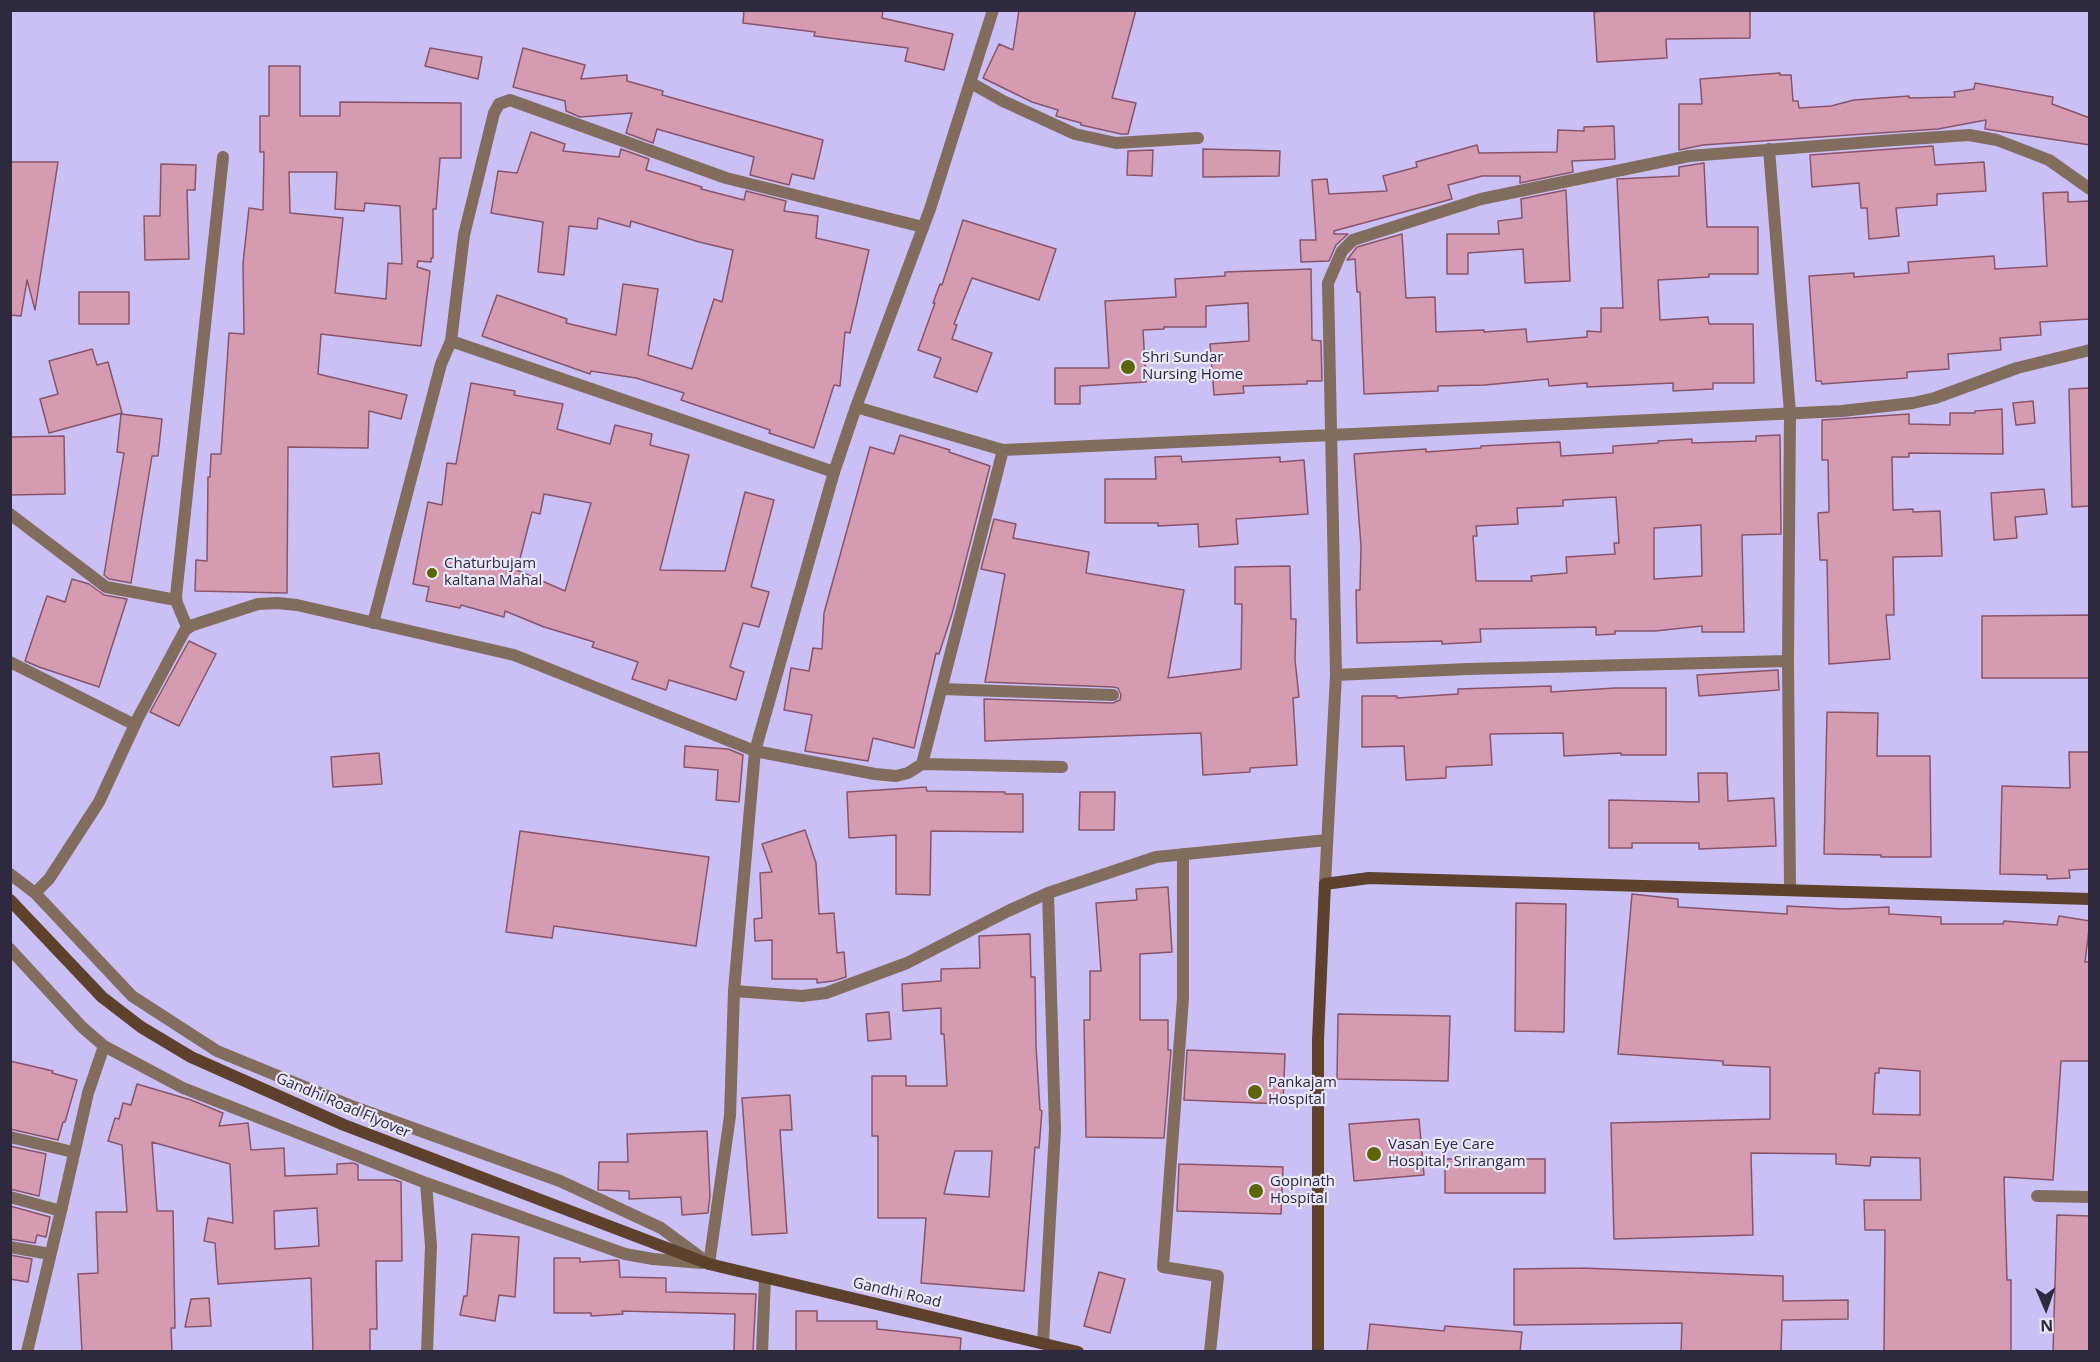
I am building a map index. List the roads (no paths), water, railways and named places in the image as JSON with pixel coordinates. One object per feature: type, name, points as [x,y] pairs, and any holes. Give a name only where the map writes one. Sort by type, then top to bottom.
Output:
[{"type":"main road","points":[[1318,1352],[1318,1040],[1325,884],[1369,878],[2090,899]]},
{"type":"main road","name":"Gandhi Road Flyover","points":[[10,900],[102,997],[141,1027],[191,1057],[344,1125],[709,1264]]},
{"type":"main road","name":"Gandhi Road","points":[[709,1264],[1078,1352]]},
{"type":"street","points":[[709,1264],[730,1116],[734,991],[755,751],[834,472],[930,209],[993,10]]},
{"type":"street","points":[[969,88],[1075,134],[1116,143],[1198,138]]},
{"type":"street","points":[[373,622],[441,364],[451,341],[464,235],[494,112],[500,104],[510,100],[726,178],[923,227]]},
{"type":"street","points":[[1325,884],[1336,675],[1328,283],[1342,251],[1353,240],[1481,199],[1689,156],[1905,139],[1969,135],[1997,140],[2049,160],[2090,189]]},
{"type":"street","points":[[1769,149],[1790,413],[1788,661],[1790,889]]},
{"type":"street","points":[[187,627],[176,600],[223,157]]},
{"type":"street","points":[[451,341],[834,472]]},
{"type":"street","points":[[856,407],[1003,450],[1330,435],[1842,411],[1925,401],[2017,368],[2090,350]]},
{"type":"street","points":[[922,764],[1003,450]]},
{"type":"street","points":[[10,514],[106,587],[176,600]]},
{"type":"street","points":[[35,893],[49,879],[99,802],[135,725],[187,627],[258,604],[297,605],[513,655],[755,751],[896,776],[908,773],[922,764],[1062,767]]},
{"type":"street","points":[[1336,675],[1467,669],[1788,661]]},
{"type":"street","points":[[10,662],[135,725]]},
{"type":"street","points":[[942,689],[1113,695]]},
{"type":"street","points":[[734,991],[802,996],[826,993],[907,963],[1048,893],[1156,857],[1327,840]]},
{"type":"street","points":[[1183,854],[1183,998],[1163,1267],[1218,1276],[1210,1352]]},
{"type":"street","points":[[10,874],[35,893],[132,996],[217,1051],[354,1107],[560,1181],[661,1228],[709,1264]]},
{"type":"street","points":[[1043,1343],[1054,1130],[1048,893]]},
{"type":"street","points":[[10,949],[82,1027],[104,1046],[183,1088],[426,1183],[625,1254],[709,1264]]},
{"type":"street","points":[[27,1352],[62,1211],[87,1093],[104,1046]]},
{"type":"street","points":[[10,1137],[74,1152]]},
{"type":"street","points":[[426,1183],[431,1246],[427,1352]]},
{"type":"street","points":[[2037,1196],[2090,1197]]},
{"type":"street","points":[[10,1197],[62,1211]]},
{"type":"street","points":[[10,1246],[50,1254]]},
{"type":"street","points":[[762,1352],[765,1278]]},
{"type":"place","name":"Shri Sundar Nursing Home","points":[[1128,367]]},
{"type":"place","name":"Chaturbujam kaltana Mahal","points":[[432,573]]},
{"type":"place","name":"Pankajam Hospital","points":[[1255,1092]]},
{"type":"place","name":"Vasan Eye Care Hospital, Srirangam","points":[[1374,1154]]},
{"type":"place","name":"Gopinath Hospital","points":[[1256,1191]]}]
